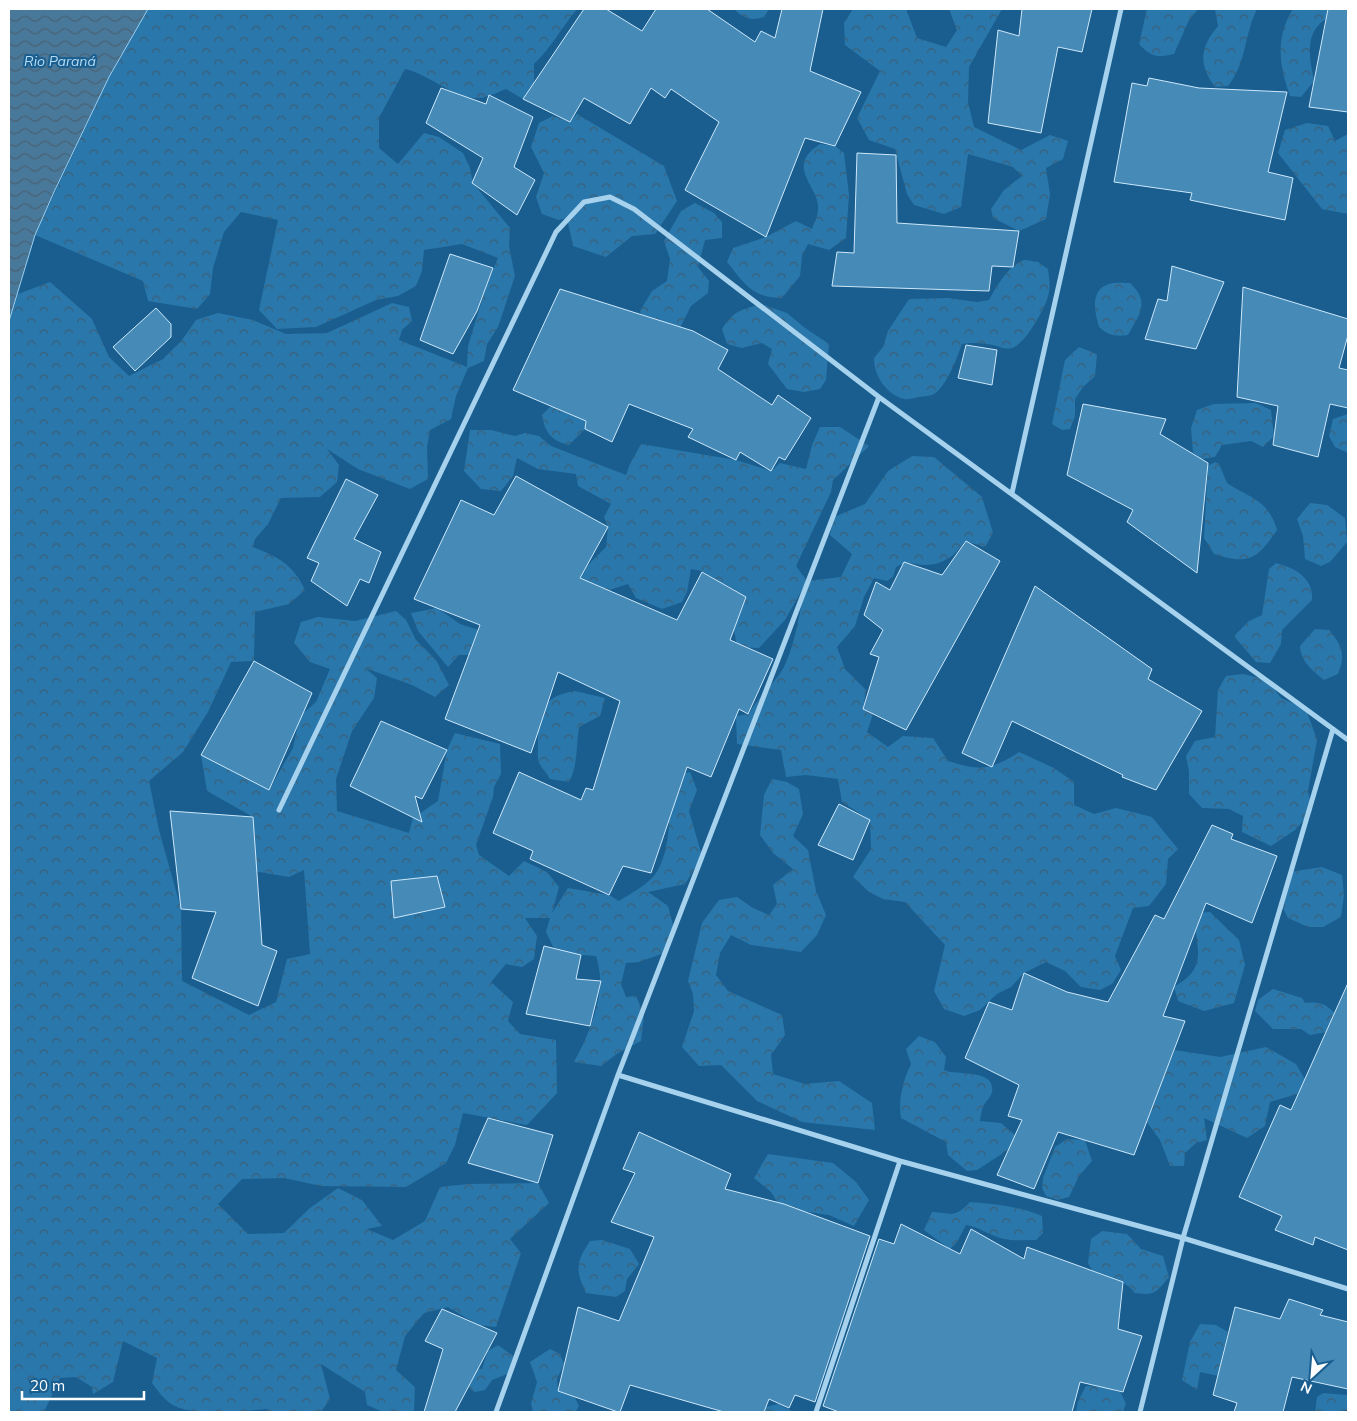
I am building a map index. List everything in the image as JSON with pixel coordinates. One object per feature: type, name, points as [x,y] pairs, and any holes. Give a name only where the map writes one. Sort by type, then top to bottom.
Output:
[{"type":"street","points":[[1012,493],[1121,9]]},
{"type":"street","points":[[279,810],[556,232],[584,202],[610,197],[634,209],[879,397],[1348,740]]},
{"type":"street","points":[[496,1412],[618,1075],[879,397]]},
{"type":"street","points":[[1140,1412],[1183,1238],[1333,729]]},
{"type":"street","points":[[618,1075],[900,1162],[1183,1238],[1348,1289]]},
{"type":"street","points":[[816,1412],[900,1162]]},
{"type":"green space","points":[[148,9],[577,9],[534,64],[534,83],[523,99],[506,89],[490,96],[471,98],[405,69],[379,118],[379,148],[398,164],[424,133],[439,137],[463,153],[470,168],[473,183],[510,228],[509,246],[515,276],[498,327],[487,344],[484,361],[468,368],[456,396],[451,419],[430,430],[427,447],[428,479],[410,489],[358,469],[327,449],[339,465],[337,482],[320,497],[281,498],[268,524],[255,539],[253,547],[284,562],[295,574],[305,590],[289,604],[255,612],[254,661],[231,662],[208,712],[183,752],[149,781],[159,830],[181,909],[182,981],[249,1015],[276,1002],[287,959],[310,954],[304,870],[289,877],[254,871],[253,817],[207,791],[201,755],[269,790],[293,748],[300,716],[316,702],[330,669],[310,662],[294,643],[301,622],[318,617],[355,621],[396,611],[406,620],[416,640],[436,660],[449,685],[435,697],[412,685],[365,668],[377,678],[374,698],[352,731],[336,779],[337,811],[409,833],[413,818],[438,801],[447,750],[455,733],[500,744],[501,774],[494,787],[493,797],[476,845],[479,855],[509,876],[524,861],[547,872],[559,887],[552,913],[568,888],[609,895],[619,901],[652,878],[663,859],[669,821],[605,784],[601,759],[611,745],[673,776],[690,772],[697,790],[689,811],[702,856],[685,884],[648,892],[668,906],[674,929],[664,953],[639,962],[626,963],[621,984],[626,997],[636,996],[644,1015],[641,1041],[618,1053],[601,1066],[574,1062],[588,1034],[595,1014],[600,980],[596,956],[556,953],[546,932],[550,918],[525,918],[537,936],[534,959],[522,967],[506,964],[491,982],[513,1002],[508,1021],[520,1034],[556,1040],[557,1093],[527,1125],[463,1113],[455,1145],[446,1163],[406,1187],[321,1186],[284,1178],[242,1179],[218,1204],[248,1234],[284,1233],[310,1208],[338,1188],[362,1200],[382,1226],[367,1229],[393,1240],[425,1221],[440,1187],[468,1184],[538,1183],[549,1203],[510,1239],[521,1253],[496,1327],[478,1325],[448,1307],[424,1313],[405,1336],[396,1370],[415,1387],[414,1412],[383,1412],[367,1405],[365,1392],[321,1364],[330,1399],[321,1412],[268,1412],[267,1409],[221,1412],[186,1410],[169,1402],[152,1383],[157,1358],[123,1341],[113,1382],[93,1394],[92,1387],[76,1377],[60,1378],[44,1412],[9,1412],[9,321],[18,294],[50,282],[92,319],[109,357],[129,376],[163,359],[182,340],[196,320],[218,313],[253,320],[286,334],[327,333],[392,303],[409,307],[412,321],[402,330],[399,340],[467,367],[468,346],[485,290],[498,258],[462,244],[424,250],[422,271],[416,286],[398,296],[376,300],[316,327],[277,329],[259,310],[278,220],[241,212],[224,232],[213,268],[210,294],[197,309],[148,301],[143,281],[35,235],[109,77]]},
{"type":"green space","points":[[734,9],[769,9],[764,17],[751,19],[741,15]]},
{"type":"green space","points":[[853,9],[906,9],[917,38],[946,47],[957,30],[949,9],[1002,9],[969,67],[968,102],[974,127],[1021,150],[1050,135],[1068,141],[1063,159],[1046,168],[1050,194],[1046,219],[1019,231],[993,218],[991,209],[1004,190],[1022,176],[1013,167],[968,154],[961,207],[944,214],[914,205],[907,194],[895,149],[869,140],[857,118],[880,71],[845,45],[844,23]]},
{"type":"green space","points":[[1147,9],[1198,9],[1189,20],[1174,54],[1163,56],[1151,54],[1139,44]]},
{"type":"green space","points":[[1215,9],[1257,9],[1239,68],[1228,86],[1215,87],[1206,71],[1204,63],[1205,48],[1218,26]]},
{"type":"green space","points":[[1293,9],[1348,9],[1346,14],[1323,21],[1313,33],[1310,57],[1314,81],[1301,97],[1290,96],[1281,62],[1283,30]]},
{"type":"green space","points":[[577,114],[664,166],[677,201],[655,234],[632,236],[606,257],[573,246],[567,218],[559,220],[542,214],[536,197],[544,173],[531,147],[539,123],[553,116],[570,122]]},
{"type":"green space","points":[[1307,123],[1328,126],[1335,141],[1348,134],[1348,214],[1322,209],[1278,153],[1285,130]]},
{"type":"green space","points":[[820,144],[835,146],[844,153],[849,195],[846,238],[829,250],[808,244],[802,256],[800,276],[782,298],[763,295],[744,283],[727,262],[733,248],[766,237],[796,221],[812,229],[818,212],[817,202],[806,177],[804,161],[809,153]]},
{"type":"green space","points":[[695,203],[714,213],[722,222],[722,238],[705,240],[698,267],[709,281],[708,293],[691,306],[680,328],[643,324],[640,311],[652,291],[667,281],[670,259],[664,241],[681,211]]},
{"type":"green space","points":[[1025,260],[1038,262],[1048,269],[1050,285],[1043,309],[1023,340],[1012,348],[981,343],[962,344],[947,378],[933,395],[906,399],[898,397],[887,389],[876,371],[874,358],[883,347],[888,331],[909,299],[948,298],[977,302],[989,300],[1009,271],[1019,262]]},
{"type":"green space","points":[[1130,283],[1140,297],[1141,309],[1139,315],[1128,335],[1109,334],[1099,327],[1095,309],[1098,291],[1109,284]]},
{"type":"green space","points":[[761,304],[787,313],[829,344],[826,380],[820,389],[804,392],[787,389],[768,364],[772,349],[762,343],[742,348],[727,344],[722,329],[730,318],[734,314]]},
{"type":"green space","points":[[1079,347],[1097,354],[1095,376],[1083,387],[1075,399],[1075,416],[1070,429],[1062,430],[1052,424],[1065,360]]},
{"type":"green space","points":[[1256,403],[1271,410],[1274,436],[1263,447],[1251,441],[1222,445],[1215,457],[1202,459],[1193,453],[1191,428],[1197,410],[1214,404]]},
{"type":"green space","points":[[551,406],[586,411],[585,429],[569,445],[558,441],[550,435],[545,427],[542,415]]},
{"type":"green space","points":[[1348,414],[1348,453],[1335,447],[1329,436],[1333,419]]},
{"type":"green space","points":[[820,427],[840,427],[869,446],[833,480],[831,492],[796,566],[807,581],[841,577],[852,554],[830,535],[834,517],[865,504],[888,471],[912,456],[934,457],[982,497],[993,533],[985,547],[965,541],[958,551],[943,561],[932,565],[904,564],[896,567],[893,577],[887,581],[874,578],[864,597],[855,626],[837,647],[845,669],[866,690],[863,709],[873,714],[867,732],[888,747],[903,736],[933,738],[948,761],[977,768],[1000,763],[1019,752],[1054,768],[1074,782],[1074,805],[1094,814],[1116,808],[1152,817],[1178,849],[1168,859],[1166,884],[1149,906],[1133,908],[1115,956],[1121,970],[1112,984],[1100,990],[1081,987],[1065,971],[1046,962],[1024,973],[1011,987],[997,994],[980,1010],[964,1016],[944,1009],[934,991],[945,945],[905,902],[883,899],[869,892],[853,877],[871,849],[870,820],[842,802],[838,779],[806,775],[786,777],[781,750],[737,744],[736,716],[749,714],[784,667],[795,637],[806,583],[785,620],[759,648],[737,647],[733,625],[746,597],[702,571],[691,569],[687,592],[682,602],[662,609],[636,598],[628,584],[600,593],[565,673],[537,674],[468,655],[459,655],[448,667],[418,631],[411,613],[437,608],[460,624],[515,642],[575,589],[586,567],[606,547],[608,527],[604,517],[611,504],[578,486],[576,474],[538,469],[517,458],[513,476],[501,491],[481,489],[464,471],[470,430],[491,430],[515,436],[525,433],[539,436],[551,446],[626,475],[641,444],[736,460],[771,471],[780,463],[806,469],[812,445]]},
{"type":"green space","points":[[1215,462],[1219,464],[1227,483],[1264,506],[1269,512],[1277,530],[1264,548],[1251,557],[1235,559],[1214,554],[1204,538],[1208,466]]},
{"type":"green space","points":[[1310,503],[1327,505],[1345,518],[1347,542],[1330,562],[1321,566],[1305,559],[1303,536],[1297,519]]},
{"type":"green space","points":[[1276,563],[1302,575],[1310,586],[1312,600],[1282,630],[1281,644],[1270,663],[1256,662],[1234,636],[1249,621],[1262,615],[1269,569]]},
{"type":"green space","points":[[1315,629],[1329,630],[1341,650],[1342,661],[1338,674],[1324,680],[1308,665],[1301,652],[1300,646]]},
{"type":"green space","points":[[1243,674],[1267,680],[1281,698],[1306,709],[1317,740],[1308,791],[1312,811],[1295,830],[1271,846],[1242,832],[1243,816],[1229,809],[1202,808],[1189,794],[1189,771],[1186,756],[1195,741],[1215,737],[1218,690],[1226,676]]},
{"type":"green space","points":[[575,691],[605,698],[600,716],[579,727],[575,763],[569,782],[550,779],[539,763],[538,758],[538,732],[541,714],[549,701],[564,693]]},
{"type":"green space","points":[[772,779],[787,782],[799,789],[803,814],[793,836],[808,850],[816,891],[826,915],[817,935],[801,952],[751,945],[731,935],[720,953],[716,975],[728,991],[782,1015],[785,1035],[771,1055],[773,1074],[805,1084],[839,1081],[872,1103],[875,1130],[802,1122],[757,1101],[721,1065],[699,1066],[682,1047],[694,1011],[693,994],[688,981],[702,923],[719,900],[737,897],[753,908],[769,915],[777,904],[773,885],[793,869],[773,853],[760,835],[764,795]]},
{"type":"green space","points":[[1322,867],[1342,875],[1344,895],[1341,917],[1323,927],[1308,927],[1288,918],[1283,908],[1290,872]]},
{"type":"green space","points":[[1210,912],[1239,940],[1245,965],[1234,1003],[1204,1011],[1178,1001],[1174,987],[1193,971],[1197,963],[1198,946],[1195,913]]},
{"type":"green space","points":[[1273,989],[1302,998],[1305,1003],[1320,1003],[1339,1018],[1326,1032],[1310,1035],[1301,1029],[1273,1029],[1255,1011],[1258,1000]]},
{"type":"green space","points":[[919,1036],[935,1042],[946,1057],[944,1070],[974,1074],[988,1079],[992,1084],[992,1092],[983,1107],[980,1121],[1001,1123],[1015,1135],[1011,1148],[977,1170],[967,1171],[948,1155],[946,1142],[901,1118],[902,1090],[911,1064],[906,1049]]},
{"type":"green space","points":[[1266,1047],[1296,1064],[1306,1081],[1297,1094],[1270,1102],[1265,1126],[1247,1138],[1204,1118],[1207,1140],[1196,1143],[1185,1153],[1184,1166],[1170,1166],[1160,1140],[1146,1121],[1175,1050],[1220,1057]]},
{"type":"green space","points":[[1067,1139],[1085,1140],[1092,1161],[1079,1176],[1069,1197],[1058,1200],[1046,1196],[1042,1188],[1043,1178],[1055,1147]]},
{"type":"green space","points":[[768,1154],[833,1163],[856,1182],[869,1200],[854,1226],[829,1215],[801,1211],[778,1203],[771,1192],[754,1178]]},
{"type":"green space","points":[[970,1202],[1016,1208],[1042,1216],[1043,1233],[1036,1240],[1008,1240],[966,1225],[957,1242],[950,1249],[924,1230],[932,1212],[956,1213]]},
{"type":"green space","points":[[1102,1231],[1127,1234],[1141,1249],[1163,1256],[1169,1277],[1155,1292],[1142,1294],[1135,1293],[1126,1285],[1110,1276],[1092,1270],[1088,1263],[1091,1239]]},
{"type":"green space","points":[[602,1240],[630,1249],[639,1264],[627,1279],[625,1291],[616,1297],[586,1293],[580,1278],[579,1266],[585,1248],[590,1241]]},
{"type":"green space","points":[[1200,1324],[1216,1325],[1228,1332],[1221,1360],[1227,1369],[1223,1377],[1200,1372],[1197,1390],[1182,1380],[1190,1342]]},
{"type":"green space","points":[[498,1345],[513,1356],[516,1364],[507,1374],[492,1380],[485,1390],[475,1392],[466,1386],[471,1368],[482,1369],[488,1351]]},
{"type":"green space","points":[[550,1349],[560,1354],[564,1364],[557,1379],[558,1391],[574,1396],[579,1406],[575,1412],[533,1412],[531,1404],[537,1382],[530,1362]]},
{"type":"green space","points":[[1086,1386],[1106,1387],[1121,1393],[1126,1404],[1123,1412],[1076,1412],[1078,1401]]},
{"type":"green space","points":[[1323,1393],[1348,1395],[1348,1409],[1341,1412],[1315,1412],[1317,1397]]},
{"type":"green space","points":[[778,1404],[794,1412],[764,1412],[766,1407]]},
{"type":"water","name":"Rio Paraná","points":[[9,9],[148,9],[109,77],[54,192],[35,235],[9,321]]},
{"type":"building","points":[[584,9],[606,9],[642,31],[656,9],[707,9],[755,42],[761,31],[775,38],[782,9],[823,9],[810,71],[861,92],[835,146],[805,138],[766,237],[685,190],[719,122],[671,89],[665,98],[651,88],[630,124],[584,98],[570,122],[523,99]]},
{"type":"building","points":[[1022,9],[1092,9],[1082,52],[1058,47],[1041,133],[988,123],[998,30],[1019,36]]},
{"type":"building","points":[[1328,9],[1348,9],[1348,112],[1309,107]]},
{"type":"building","points":[[1149,78],[1199,88],[1287,92],[1268,172],[1293,178],[1285,220],[1190,200],[1192,193],[1114,182],[1132,83],[1147,86]]},
{"type":"building","points":[[441,88],[486,104],[489,95],[533,117],[514,167],[535,180],[517,215],[472,183],[483,158],[426,123]]},
{"type":"building","points":[[857,153],[896,155],[897,223],[1019,231],[1013,267],[992,266],[989,291],[832,286],[837,252],[854,253]]},
{"type":"building","points":[[450,254],[493,268],[477,311],[453,354],[420,340]]},
{"type":"building","points":[[1172,266],[1224,282],[1196,349],[1145,339],[1158,299],[1167,301]]},
{"type":"building","points":[[1243,287],[1348,319],[1348,335],[1339,368],[1348,370],[1348,408],[1330,404],[1318,457],[1273,445],[1278,406],[1237,397]]},
{"type":"building","points":[[560,289],[693,331],[728,350],[718,369],[772,405],[778,395],[811,418],[785,460],[779,457],[771,471],[740,452],[736,460],[688,437],[693,429],[629,404],[612,442],[585,429],[586,421],[513,390]]},
{"type":"building","points":[[156,308],[171,324],[171,337],[135,371],[113,347]]},
{"type":"building","points":[[966,345],[997,350],[992,385],[958,378]]},
{"type":"building","points":[[1083,404],[1166,419],[1160,434],[1208,463],[1197,573],[1127,522],[1133,510],[1067,475]]},
{"type":"building","points":[[516,476],[608,527],[580,578],[677,620],[702,572],[746,597],[730,640],[773,659],[748,714],[739,709],[711,777],[687,767],[651,873],[623,866],[609,895],[530,859],[533,851],[493,833],[519,772],[581,800],[586,788],[593,790],[620,701],[558,672],[531,753],[445,719],[480,625],[414,599],[461,500],[494,515]]},
{"type":"building","points":[[346,479],[378,495],[354,539],[381,552],[369,583],[360,579],[347,606],[311,581],[319,563],[307,558]]},
{"type":"building","points":[[966,541],[1000,561],[906,730],[863,709],[879,657],[870,654],[883,630],[864,615],[876,582],[890,590],[904,562],[942,575]]},
{"type":"building","points":[[1035,586],[1152,669],[1148,679],[1202,711],[1156,790],[1122,777],[1123,775],[1012,721],[992,767],[962,753]]},
{"type":"building","points":[[254,661],[312,693],[269,790],[201,755]]},
{"type":"building","points":[[381,721],[447,750],[422,799],[415,796],[422,822],[350,786]]},
{"type":"building","points":[[839,804],[870,820],[853,860],[818,845]]},
{"type":"building","points":[[170,811],[253,817],[262,945],[277,951],[258,1006],[192,978],[216,912],[181,909]]},
{"type":"building","points":[[1212,825],[1233,834],[1231,839],[1277,856],[1252,923],[1206,903],[1163,1016],[1185,1021],[1134,1155],[1058,1132],[1034,1189],[997,1175],[1022,1120],[1008,1116],[1019,1085],[965,1058],[989,1002],[1012,1010],[1024,973],[1067,992],[1108,1002],[1155,915],[1164,919]]},
{"type":"building","points":[[437,876],[445,907],[394,918],[391,881]]},
{"type":"building","points":[[544,946],[581,955],[576,979],[601,981],[590,1026],[526,1014]]},
{"type":"building","points":[[1348,983],[1348,1250],[1315,1237],[1313,1245],[1275,1230],[1282,1216],[1239,1197],[1280,1105],[1291,1110]]},
{"type":"building","points":[[488,1118],[553,1135],[538,1183],[468,1163]]},
{"type":"building","points":[[639,1132],[731,1174],[725,1189],[784,1204],[870,1236],[815,1402],[795,1395],[789,1408],[769,1399],[764,1412],[724,1412],[630,1385],[620,1412],[618,1412],[558,1391],[578,1307],[619,1321],[654,1237],[611,1222],[635,1173],[623,1169]]},
{"type":"building","points":[[901,1224],[960,1254],[971,1229],[1024,1259],[1027,1247],[1123,1282],[1118,1329],[1142,1336],[1123,1392],[1080,1382],[1072,1412],[839,1412],[823,1406],[879,1239],[894,1244]]},
{"type":"building","points":[[1289,1299],[1323,1310],[1320,1315],[1348,1322],[1348,1389],[1292,1377],[1283,1412],[1234,1412],[1237,1403],[1213,1395],[1235,1307],[1280,1319]]},
{"type":"building","points":[[442,1309],[497,1333],[455,1412],[424,1412],[443,1349],[425,1341]]}]
